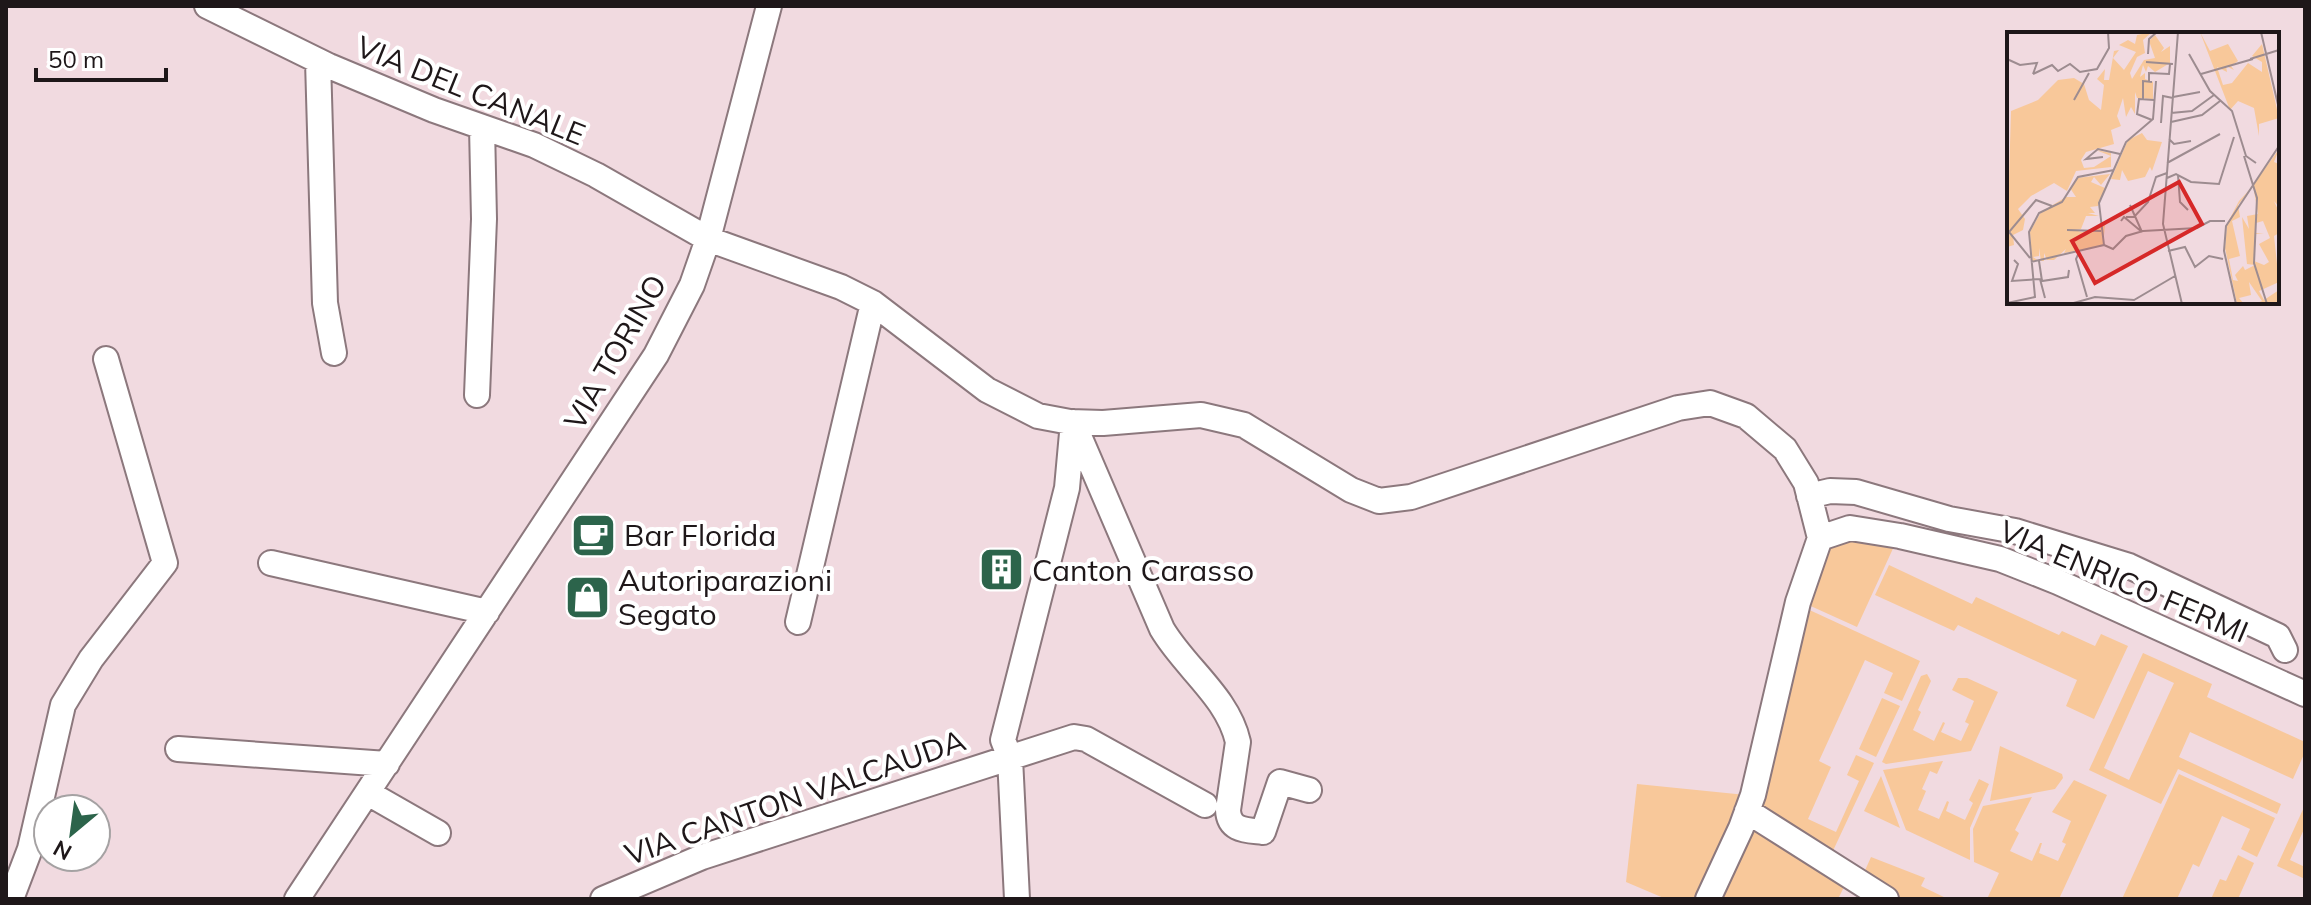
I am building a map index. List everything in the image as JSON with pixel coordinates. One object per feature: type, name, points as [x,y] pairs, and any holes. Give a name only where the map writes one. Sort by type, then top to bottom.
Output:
[{"type":"street","name":"VIA DEL CANALE","points":[[207,6],[318,61],[434,110],[534,145],[596,175],[708,239]]},
{"type":"street","name":"VIA TORINO","points":[[297,899],[656,355],[692,285],[708,239],[769,6]]},
{"type":"street","points":[[318,61],[325,303],[334,353]]},
{"type":"street","points":[[477,395],[484,219],[482,127]]},
{"type":"street","points":[[708,239],[841,287],[873,303],[987,390],[1038,416],[1103,423],[1201,415],[1244,425],[1351,490],[1379,501],[1411,497],[1678,408],[1710,403],[1746,416],[1785,449],[1806,483],[1820,538],[1798,602],[1759,776],[1708,899]]},
{"type":"street","points":[[798,622],[873,303]]},
{"type":"street","points":[[11,899],[30,849],[63,705],[91,659],[165,563],[106,359]]},
{"type":"street","points":[[1010,758],[1003,740],[1067,488],[1073,422]]},
{"type":"street","points":[[1073,422],[1162,629],[1228,713],[1238,742],[1228,810],[1232,825],[1263,832],[1280,782],[1309,790]]},
{"type":"street","points":[[1809,496],[1830,491],[1856,492],[1949,519],[2015,531],[2129,566],[2278,636],[2295,651],[2272,678]]},
{"type":"street","name":"VIA ENRICO FERMI","points":[[1820,538],[1850,528],[2000,559],[2058,582],[2305,694]]},
{"type":"street","points":[[271,563],[487,612]]},
{"type":"street","name":"VIA CANTON VALCAUDA","points":[[603,899],[702,857],[1074,737],[1086,739],[1205,805]]},
{"type":"street","points":[[178,749],[387,764]]},
{"type":"street","name":"VIA CANTON VALCAUDA","points":[[1010,758],[1017,899]]},
{"type":"street","points":[[368,793],[438,833]]},
{"type":"street","points":[[1747,811],[1886,899]]},
{"type":"shaded area","points":[[1848,537],[1896,542],[1857,627],[1804,603],[1825,547]]},
{"type":"shaded area","points":[[1889,565],[1972,604],[1976,597],[2059,635],[2062,631],[2095,646],[2101,634],[2128,646],[2094,719],[2066,706],[2077,680],[1958,625],[1954,631],[1875,595]]},
{"type":"shaded area","points":[[1803,607],[1920,661],[1902,701],[1884,693],[1893,673],[1865,660],[1819,761],[1831,767],[1808,819],[1836,832],[1859,781],[1847,775],[1856,755],[1874,763],[1831,855],[1762,811]]},
{"type":"shaded area","points":[[2143,653],[2212,684],[2207,697],[2305,742],[2305,752],[2293,779],[2190,732],[2179,757],[2281,804],[2277,814],[2178,769],[2161,804],[2089,770]],"holes":[[[2148,671],[2174,683],[2129,780],[2104,768]]]},
{"type":"shaded area","points":[[1927,674],[1931,681],[1913,730],[1934,741],[1943,722],[1941,732],[1961,741],[1969,724],[1965,722],[1974,701],[1952,690],[1958,678],[1967,678],[1998,692],[1971,751],[1886,764],[1882,762],[1921,676]]},
{"type":"shaded area","points":[[1882,698],[1900,706],[1876,757],[1859,749]]},
{"type":"shaded area","points":[[2000,746],[2062,774],[2063,778],[2055,789],[1990,801]]},
{"type":"shaded area","points":[[1943,761],[1937,774],[1930,771],[1918,810],[1939,819],[1947,801],[1946,811],[1965,820],[1973,803],[1969,800],[1979,779],[1989,784],[1970,828],[1970,860],[1906,830],[1883,770]]},
{"type":"shaded area","points":[[2179,774],[2275,818],[2257,857],[2241,849],[2250,829],[2222,816],[2199,867],[2193,864],[2177,899],[2122,899]]},
{"type":"shaded area","points":[[1881,776],[1900,828],[1864,811]]},
{"type":"shaded area","points":[[2074,780],[2107,795],[2059,899],[1987,899],[1999,873],[1974,862],[1973,829],[1983,806],[2032,797],[2015,830],[2019,833],[2010,851],[2032,861],[2042,843],[2039,853],[2058,861],[2071,821],[2052,812]]},
{"type":"shaded area","points":[[1637,784],[1746,795],[1702,899],[1666,899],[1626,882]]},
{"type":"shaded area","points":[[2305,805],[2305,827],[2290,860],[2305,867],[2305,879],[2277,866]]},
{"type":"shaded area","points":[[1755,829],[1847,881],[1838,899],[1722,899]]},
{"type":"shaded area","points":[[2238,855],[2254,863],[2238,899],[2211,899],[2220,879],[2226,881]]},
{"type":"shaded area","points":[[1871,857],[1925,878],[1921,886],[1948,899],[1901,899],[1863,875]]},
{"type":"place","name":"Bar Florida","points":[[593,535]]},
{"type":"place","name":"Canton Carasso","points":[[1001,570]]},
{"type":"place","name":"Autoriparazioni Segato","points":[[587,597]]}]
